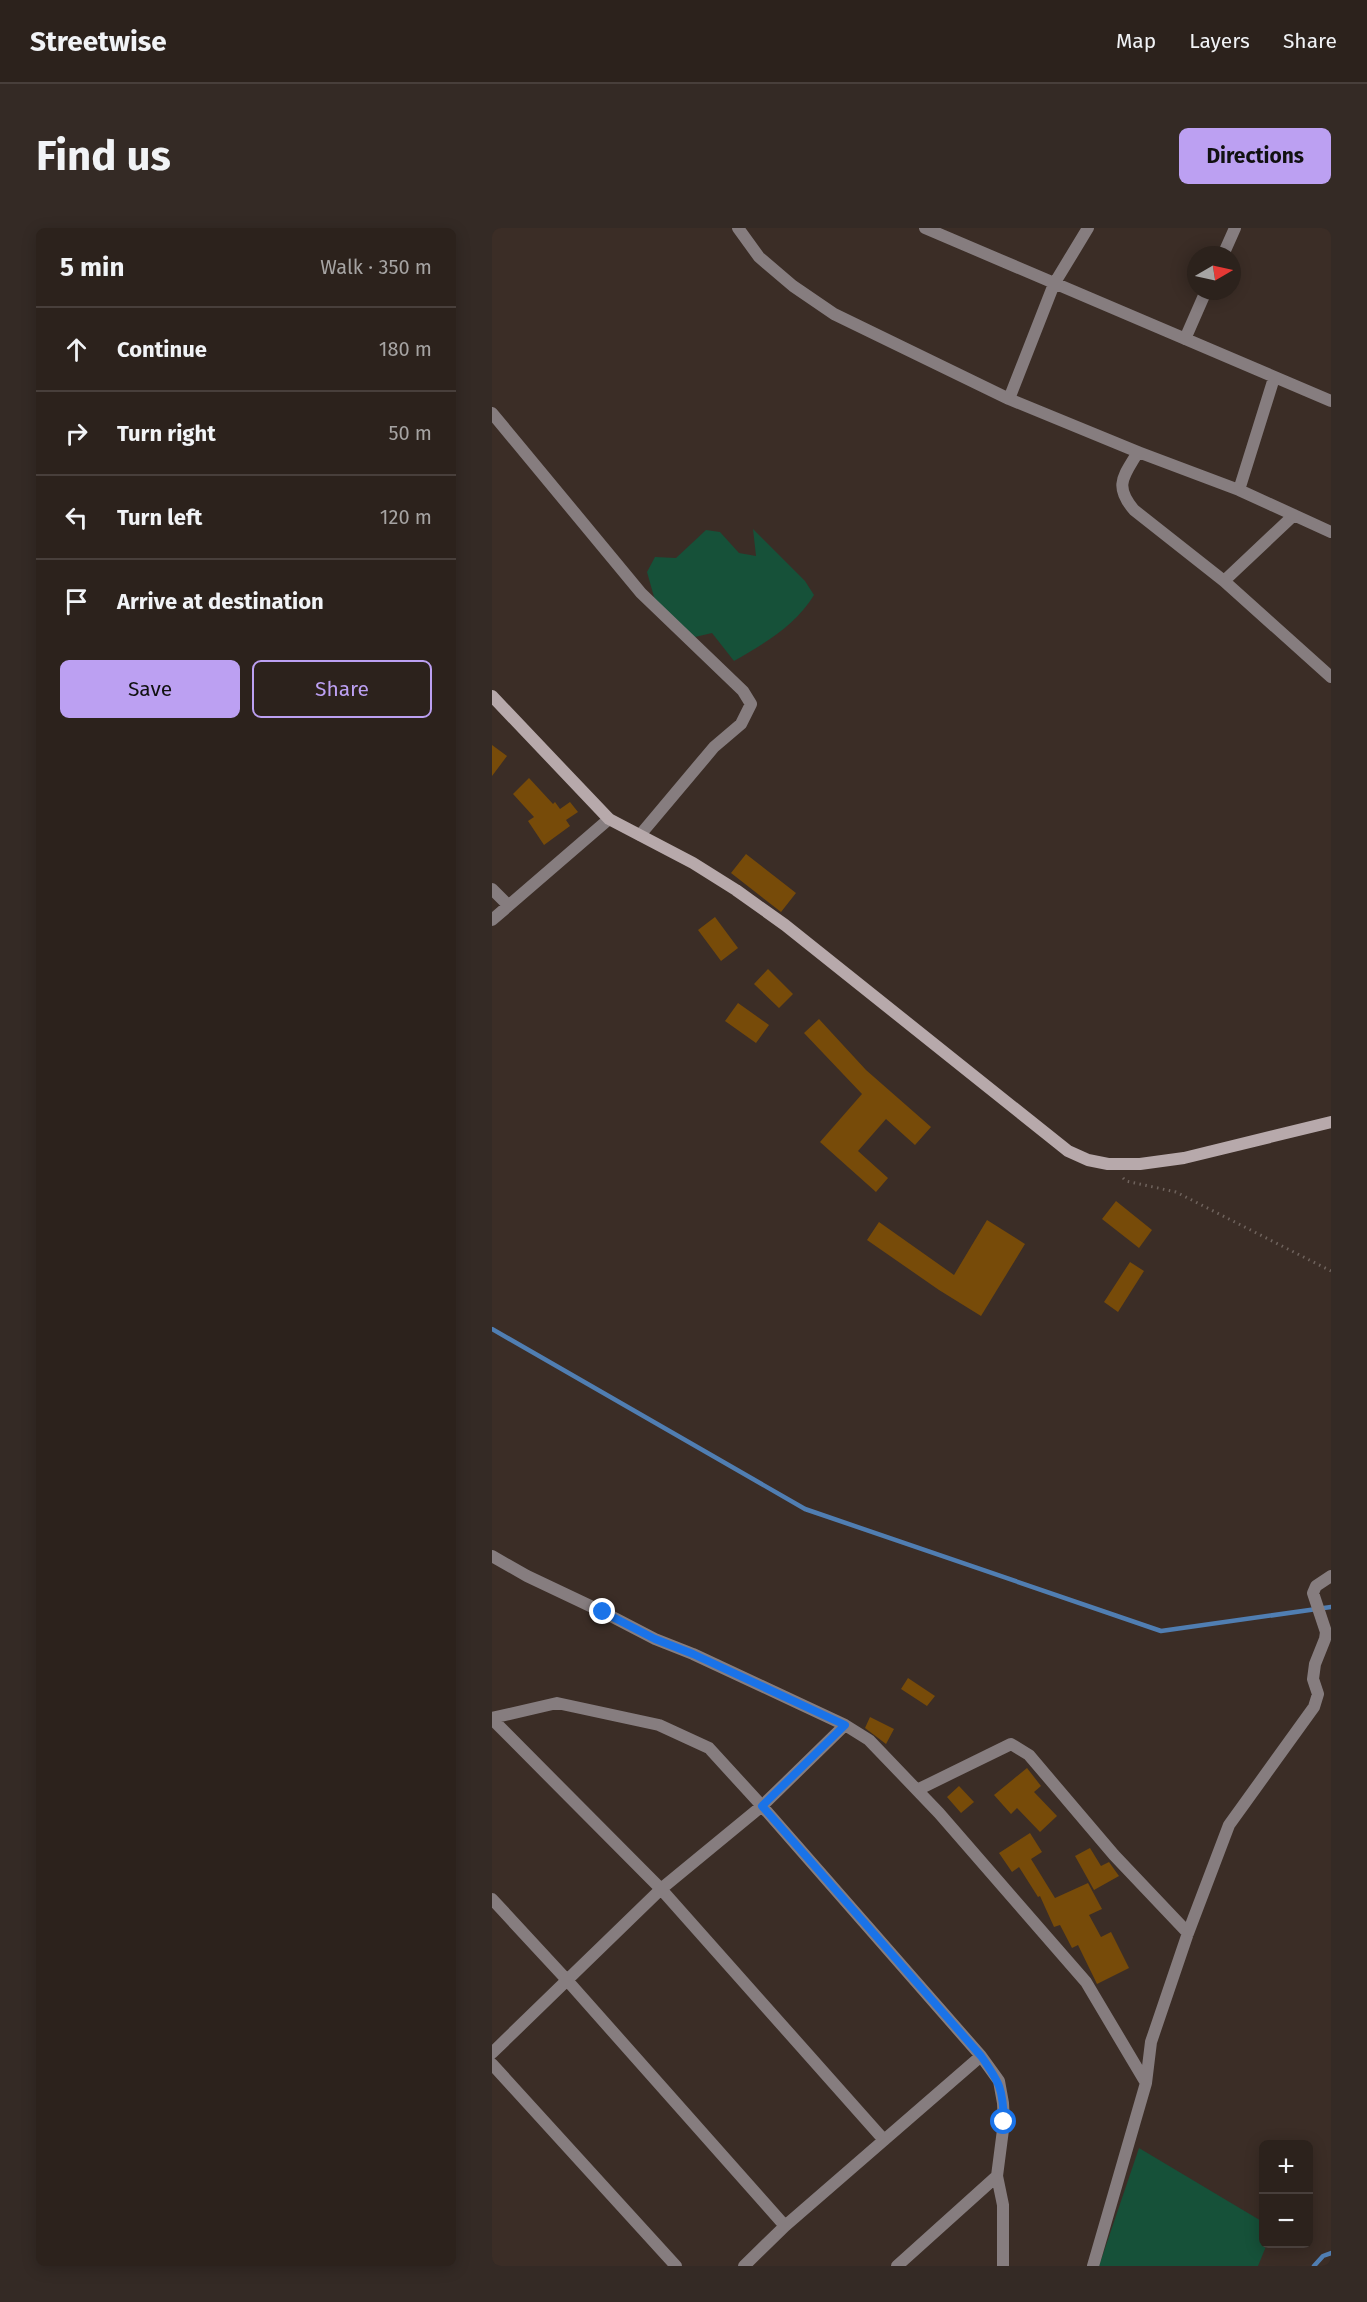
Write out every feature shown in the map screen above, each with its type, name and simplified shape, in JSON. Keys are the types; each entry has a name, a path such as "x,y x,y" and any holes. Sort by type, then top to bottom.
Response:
{"main road":[{"path":"492,696 609,819 693,863 736,890 784,925 1068,1151 1088,1160 1108,1164 1140,1164 1184,1158 1331,1122"}],"street":[{"path":"738,228 759,257 793,286 834,314 1009,399 1138,452 1239,490 1331,532"},
{"path":"926,228 1331,401"},
{"path":"1009,399 1054,284 1088,228"},
{"path":"1227,246 1235,228"},
{"path":"1185,339 1202,300"},
{"path":"1239,490 1274,378"},
{"path":"492,413 641,593 743,691 751,704 741,724 714,747 640,835"},
{"path":"1138,452 1122,481 1124,498 1134,510 1224,581 1330,673"},
{"path":"1224,581 1294,515"},
{"path":"492,920 609,819"},
{"path":"492,889 508,905"},
{"path":"492,1556 527,1576 655,1639 693,1654 845,1725 869,1740 918,1790 1086,1982 1146,2084"},
{"path":"1093,2266 1146,2084 1151,2042 1188,1933 1229,1825 1314,1707 1318,1694 1313,1679 1315,1664 1326,1632 1313,1593 1316,1586 1331,1576"},
{"path":"492,1718 557,1703 659,1725 709,1748 981,2056 999,2082 1004,2122 997,2176 1003,2205 1003,2266"},
{"path":"492,1718 661,1889 884,2140"},
{"path":"492,2053 661,1889 762,1806 845,1725"},
{"path":"918,1790 1011,1744 1029,1755 1114,1855 1188,1933"},
{"path":"492,1899 785,2226"},
{"path":"744,2266 785,2226 981,2056"},
{"path":"492,2064 676,2266"},
{"path":"897,2266 997,2176"}],"path":[{"path":"1108,1164 1126,1181 1176,1192 1331,1271"}],"green space":[{"path":"753,529 805,581 814,595 789,625 768,641 734,661 712,633 695,637 656,604 647,572 655,557 676,558 706,530 720,532 739,553 756,556"},
{"path":"1139,2148 1259,2220 1259,2248 1265,2248 1258,2266 1099,2266"}],"building":[{"path":"492,745 507,756 492,776"},
{"path":"529,778 560,809 570,802 578,812 566,820 570,826 544,845 528,821 534,817 513,794"},
{"path":"746,854 796,893 781,912 731,873"},
{"path":"715,917 738,948 721,961 698,930"},
{"path":"768,969 793,994 779,1008 754,984"},
{"path":"738,1003 769,1025 756,1043 725,1021"},
{"path":"819,1019 866,1070 931,1127 915,1145 886,1119 858,1151 888,1178 876,1192 820,1142 862,1094 804,1033"},
{"path":"1116,1201 1152,1230 1139,1248 1102,1219"},
{"path":"987,1220 1025,1244 981,1316 867,1240 879,1222 954,1275"},
{"path":"1130,1262 1144,1271 1118,1312 1104,1302"},
{"path":"908,1678 935,1696 927,1706 901,1689"},
{"path":"870,1717 894,1729 886,1744 865,1728"},
{"path":"1027,1768 1041,1786 1034,1792 1057,1816 1040,1832 1017,1808 1011,1814 994,1795"},
{"path":"959,1786 974,1802 961,1813 947,1797"},
{"path":"1030,1833 1042,1852 1031,1859 1055,1898 1088,1883 1102,1909 1089,1915 1101,1937 1111,1932 1129,1968 1097,1984 1078,1945 1072,1948 1060,1925 1054,1927 1040,1896 1038,1897 1019,1867 1012,1872 999,1853"},
{"path":"1090,1848 1101,1866 1109,1862 1119,1876 1094,1890 1075,1856"}],"waterway":[{"path":"492,1329 805,1509 1161,1631 1331,1607"},
{"path":"1314,2266 1323,2256 1331,2253"}],"route":[{"path":"603,1612 655,1639 693,1654 845,1725 762,1806 981,2056 999,2082 1004,2122"}]}
